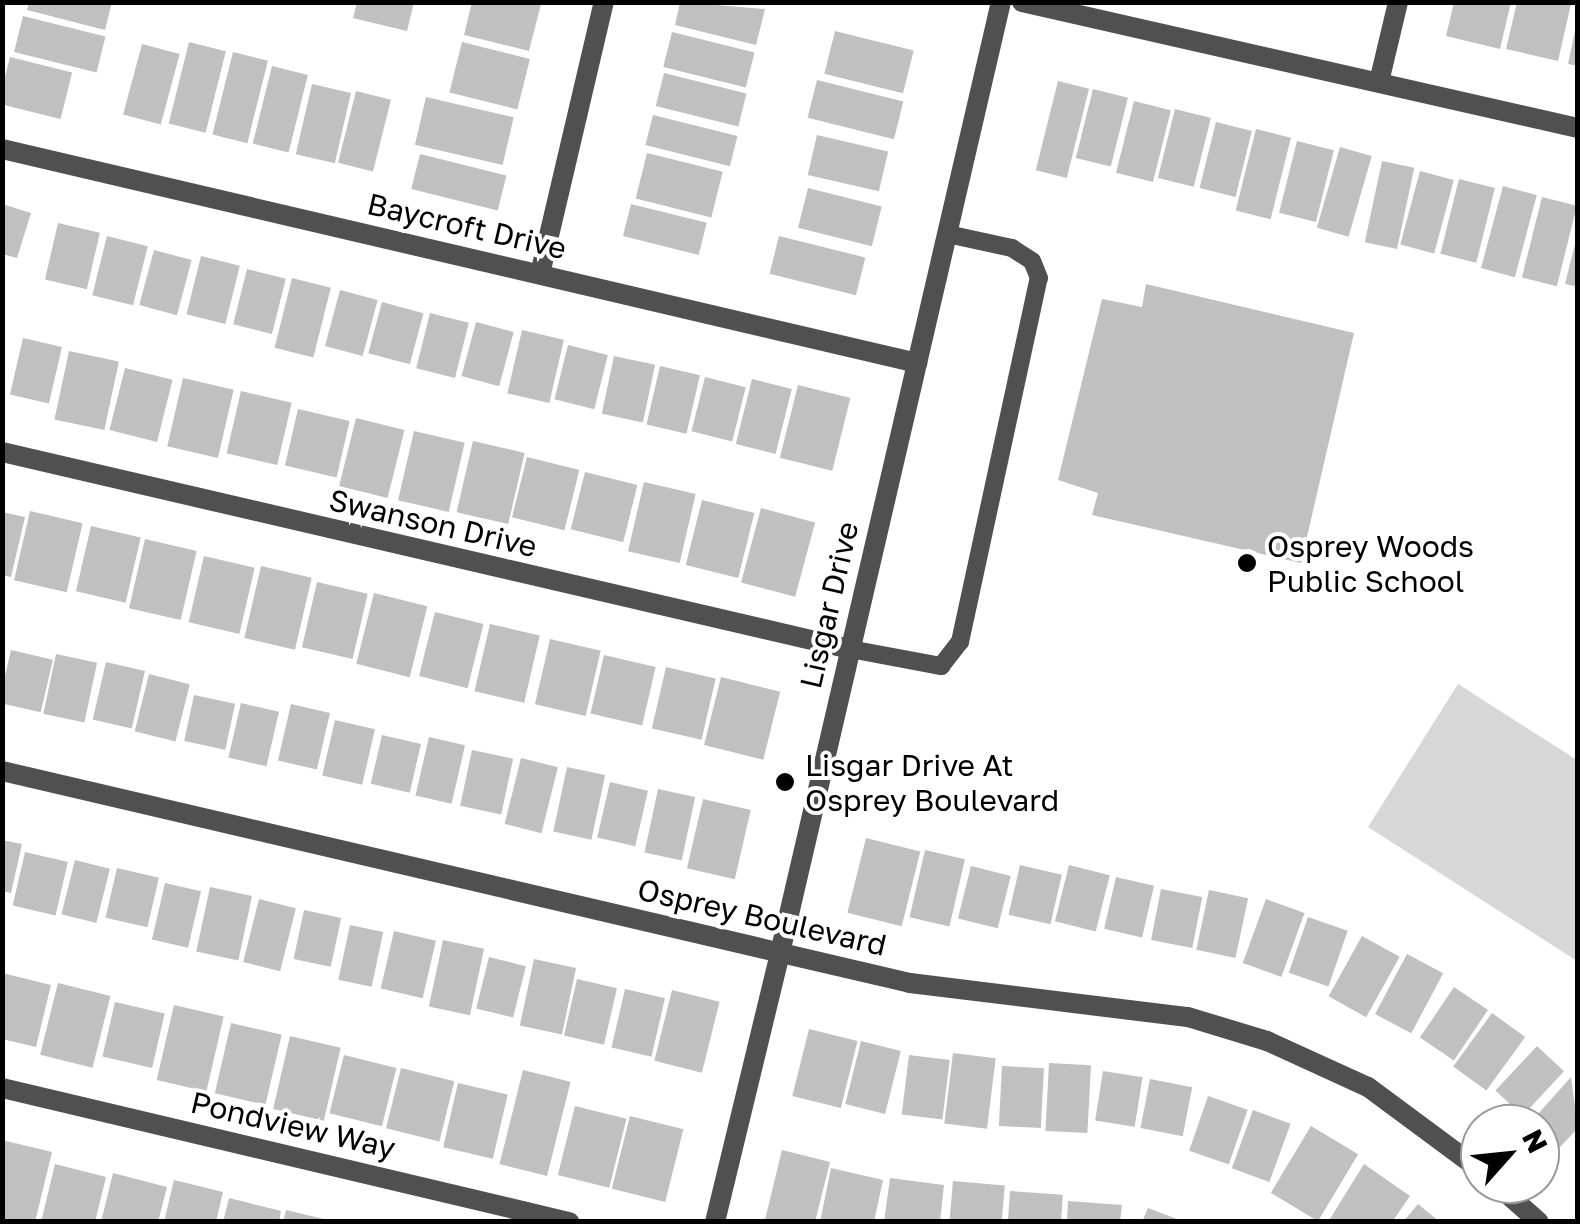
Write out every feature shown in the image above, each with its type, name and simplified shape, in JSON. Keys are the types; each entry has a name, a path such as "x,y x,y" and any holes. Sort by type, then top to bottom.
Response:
{"street":[{"path":"540,274 604,2"},
{"name":"Lisgar Drive","path":"715,1222 1001,2"},
{"path":"1022,2 1578,128"},
{"path":"1379,82 1398,2"},
{"name":"Baycroft Drive","path":"2,149 917,363"},
{"name":"Swanson Drive","path":"2,452 850,649"},
{"name":"Osprey Boulevard","path":"2,771 948,989 1113,1004 1226,1027 1368,1087 1460,1155"},
{"name":"Pondview Way","path":"2,1088 569,1222"},
{"path":"1519,1204 1539,1222"}],"lane":[{"path":"850,649 941,666 960,642 1040,292 1022,253 948,234"}],"shaded area":[{"path":"1458,684 1577,760 1577,961 1368,827"}],"building":[{"path":"29,2 112,2 105,30 27,10"},
{"path":"357,2 414,2 407,31 353,18"},
{"path":"472,2 541,4 529,51 464,35"},
{"path":"680,2 765,9 756,45 675,25"},
{"path":"1454,2 1511,2 1500,49 1446,36"},
{"path":"1517,2 1571,4 1558,61 1506,49"},
{"path":"23,16 105,37 97,72 14,52"},
{"path":"1578,27 1578,66 1568,64"},
{"path":"835,31 914,51 903,93 824,74"},
{"path":"672,32 754,53 746,87 663,67"},
{"path":"189,42 226,51 206,133 169,124"},
{"path":"462,42 530,59 517,109 449,92"},
{"path":"142,44 180,54 161,125 123,115"},
{"path":"233,52 268,61 247,143 212,134"},
{"path":"10,57 72,72 60,119 2,104"},
{"path":"272,66 308,75 289,153 253,144"},
{"path":"664,73 746,94 738,127 656,106"},
{"path":"817,80 903,102 894,139 808,118"},
{"path":"1058,81 1089,89 1067,178 1036,170"},
{"path":"312,84 351,93 335,163 296,154"},
{"path":"1093,89 1128,98 1111,167 1076,158"},
{"path":"356,91 391,100 373,172 338,163"},
{"path":"426,97 514,117 503,165 415,145"},
{"path":"1134,101 1171,110 1153,182 1116,173"},
{"path":"1175,109 1211,118 1194,187 1158,178"},
{"path":"653,115 737,136 730,166 646,145"},
{"path":"1216,122 1252,131 1235,197 1200,188"},
{"path":"1256,129 1291,138 1271,219 1236,211"},
{"path":"817,135 888,151 879,191 808,175"},
{"path":"1297,141 1334,150 1316,222 1279,213"},
{"path":"1340,147 1372,156 1349,237 1317,228"},
{"path":"647,153 723,172 711,217 636,199"},
{"path":"420,154 506,176 498,210 411,189"},
{"path":"1382,161 1414,168 1397,249 1365,242"},
{"path":"1420,171 1454,180 1434,253 1400,244"},
{"path":"1459,179 1495,188 1476,263 1440,254"},
{"path":"1503,186 1537,195 1515,277 1481,268"},
{"path":"808,188 882,206 872,246 798,228"},
{"path":"1542,197 1577,206 1557,286 1522,278"},
{"path":"2,204 31,213 17,258 2,254"},
{"path":"631,204 707,223 699,255 623,236"},
{"path":"58,223 100,233 87,289 45,280"},
{"path":"107,236 148,246 133,305 92,295"},
{"path":"779,236 865,258 856,295 770,274"},
{"path":"1578,240 1578,287 1565,284"},
{"path":"154,250 192,260 177,315 139,305"},
{"path":"201,256 240,266 225,324 186,314"},
{"path":"247,269 286,279 272,334 233,324"},
{"path":"292,278 331,288 313,358 275,348"},
{"path":"1146,284 1354,333 1301,563 1092,515 1098,493 1058,480 1102,299 1142,307"},
{"path":"340,290 378,300 363,356 325,346"},
{"path":"382,302 424,313 410,364 368,353"},
{"path":"430,313 469,323 455,378 416,368"},
{"path":"476,322 514,332 499,386 462,376"},
{"path":"522,330 564,340 549,403 507,393"},
{"path":"23,338 62,347 49,404 10,395"},
{"path":"568,345 608,355 594,409 554,399"},
{"path":"69,351 119,362 104,430 54,419"},
{"path":"614,356 655,365 643,422 602,414"},
{"path":"660,366 700,375 686,434 647,424"},
{"path":"125,368 173,380 157,442 110,430"},
{"path":"705,377 746,387 732,441 691,431"},
{"path":"183,378 234,390 218,458 167,446"},
{"path":"752,379 792,389 776,454 736,444"},
{"path":"798,385 850,398 832,471 780,458"},
{"path":"241,391 292,403 277,465 227,453"},
{"path":"298,409 350,421 337,477 285,466"},
{"path":"356,418 405,430 388,498 339,486"},
{"path":"414,431 465,443 449,512 398,500"},
{"path":"473,441 525,453 508,524 457,512"},
{"path":"527,457 579,470 564,530 512,517"},
{"path":"585,472 637,485 623,542 571,529"},
{"path":"644,482 696,494 680,563 628,551"},
{"path":"702,500 754,513 738,578 686,565"},
{"path":"761,508 815,522 795,597 741,582"},
{"path":"30,511 83,523 67,592 14,580"},
{"path":"2,512 25,517 11,577 2,575"},
{"path":"91,526 141,537 126,603 76,591"},
{"path":"145,539 197,551 181,620 129,608"},
{"path":"204,556 255,568 239,634 189,622"},
{"path":"261,566 312,578 295,650 244,638"},
{"path":"317,582 368,594 353,659 302,647"},
{"path":"374,593 427,606 410,677 356,664"},
{"path":"435,612 484,624 468,688 419,676"},
{"path":"490,624 540,635 524,703 474,691"},
{"path":"550,639 601,651 586,716 535,704"},
{"path":"11,650 53,660 41,712 2,703"},
{"path":"56,654 97,663 84,722 43,714"},
{"path":"604,655 656,667 642,725 591,713"},
{"path":"106,662 145,671 132,728 93,719"},
{"path":"666,667 716,678 702,740 652,728"},
{"path":"149,674 190,684 175,741 135,731"},
{"path":"721,677 780,692 763,760 704,745"},
{"path":"194,695 235,704 225,750 184,741"},
{"path":"241,703 279,712 266,766 228,758"},
{"path":"291,704 330,713 317,770 278,761"},
{"path":"335,720 375,729 362,785 322,776"},
{"path":"382,735 421,744 410,793 371,784"},
{"path":"429,737 465,745 452,804 416,795"},
{"path":"472,750 513,759 501,814 460,806"},
{"path":"521,758 558,767 541,833 505,824"},
{"path":"567,767 605,775 591,840 553,832"},
{"path":"610,782 648,791 635,846 597,838"},
{"path":"658,789 695,797 682,860 644,853"},
{"path":"703,799 751,810 735,879 687,868"},
{"path":"866,838 920,852 902,926 847,913"},
{"path":"2,840 22,844 11,893 2,891"},
{"path":"925,850 965,859 949,926 909,917"},
{"path":"25,852 68,862 55,915 13,906"},
{"path":"75,860 110,869 96,923 61,914"},
{"path":"1020,865 1062,875 1050,924 1009,915"},
{"path":"1069,865 1110,875 1096,931 1055,921"},
{"path":"971,866 1011,876 998,928 958,918"},
{"path":"117,868 159,878 147,927 106,918"},
{"path":"1116,877 1154,886 1142,937 1104,929"},
{"path":"165,883 201,891 188,948 152,940"},
{"path":"210,887 252,896 238,960 196,952"},
{"path":"1161,889 1202,897 1192,948 1151,940"},
{"path":"1209,890 1248,898 1235,958 1196,950"},
{"path":"259,899 296,908 280,971 243,962"},
{"path":"1266,899 1305,913 1281,977 1243,963"},
{"path":"304,910 341,918 331,967 294,959"},
{"path":"1308,917 1348,931 1329,986 1289,973"},
{"path":"350,925 383,932 372,987 338,980"},
{"path":"394,931 436,941 423,998 381,988"},
{"path":"1362,936 1400,957 1366,1017 1329,996"},
{"path":"443,940 484,949 470,1015 429,1007"},
{"path":"1407,954 1443,973 1411,1033 1375,1014"},
{"path":"489,957 526,966 513,1018 476,1008"},
{"path":"534,959 576,968 562,1034 520,1026"},
{"path":"2,973 51,985 36,1047 2,1039"},
{"path":"577,979 617,988 604,1045 564,1036"},
{"path":"58,983 110,996 92,1068 40,1055"},
{"path":"1454,987 1488,1010 1454,1060 1420,1038"},
{"path":"625,989 665,998 651,1057 612,1047"},
{"path":"672,990 720,1002 702,1073 654,1061"},
{"path":"115,1002 165,1013 152,1068 102,1057"},
{"path":"174,1005 224,1016 206,1091 157,1080"},
{"path":"1492,1013 1525,1037 1486,1090 1453,1066"},
{"path":"231,1023 282,1035 265,1105 215,1093"},
{"path":"809,1029 858,1041 841,1108 792,1096"},
{"path":"290,1036 341,1048 324,1121 273,1109"},
{"path":"861,1041 901,1051 885,1114 845,1104"},
{"path":"1537,1046 1564,1071 1534,1104 1510,1104 1495,1091"},
{"path":"953,1053 996,1058 987,1129 944,1123"},
{"path":"344,1055 396,1068 382,1126 329,1113"},
{"path":"909,1055 950,1060 942,1120 902,1115"},
{"path":"1049,1063 1091,1065 1087,1133 1045,1131"},
{"path":"1002,1066 1044,1068 1041,1128 999,1126"},
{"path":"401,1068 454,1081 439,1141 386,1128"},
{"path":"523,1070 571,1082 547,1176 500,1164"},
{"path":"1103,1071 1143,1077 1135,1127 1095,1120"},
{"path":"1571,1077 1578,1128 1560,1147 1560,1104 1547,1104"},
{"path":"1150,1079 1192,1087 1183,1136 1140,1128"},
{"path":"458,1083 508,1094 493,1159 443,1147"},
{"path":"1208,1096 1248,1110 1229,1165 1189,1151"},
{"path":"575,1106 626,1119 609,1188 558,1175"},
{"path":"1253,1110 1291,1124 1269,1182 1232,1168"},
{"path":"630,1116 683,1129 665,1202 612,1189"},
{"path":"1311,1126 1358,1154 1318,1221 1271,1193"},
{"path":"2,1140 52,1152 35,1222 2,1222"},
{"path":"782,1150 830,1162 815,1222 765,1220"},
{"path":"55,1164 106,1177 95,1222 41,1222"},
{"path":"1364,1164 1410,1196 1392,1222 1328,1222"},
{"path":"831,1168 883,1180 874,1222 820,1222"},
{"path":"113,1173 167,1187 158,1222 101,1222"},
{"path":"890,1178 944,1185 940,1222 884,1222"},
{"path":"174,1180 223,1192 216,1222 164,1222"},
{"path":"953,1181 1005,1186 1002,1222 949,1222"},
{"path":"1010,1191 1063,1195 1061,1222 1008,1222"},
{"path":"229,1198 281,1211 279,1222 223,1222"},
{"path":"1068,1201 1122,1205 1120,1222 1067,1222"},
{"path":"1418,1204 1440,1222 1403,1222"},
{"path":"1148,1208 1182,1221 1182,1222 1142,1222"},
{"path":"286,1210 328,1220 328,1222 283,1222"}],"place":[{"name":"Osprey Woods Public School","path":"1247,563"},
{"name":"Lisgar Drive At Osprey Boulevard","path":"785,782"}]}
